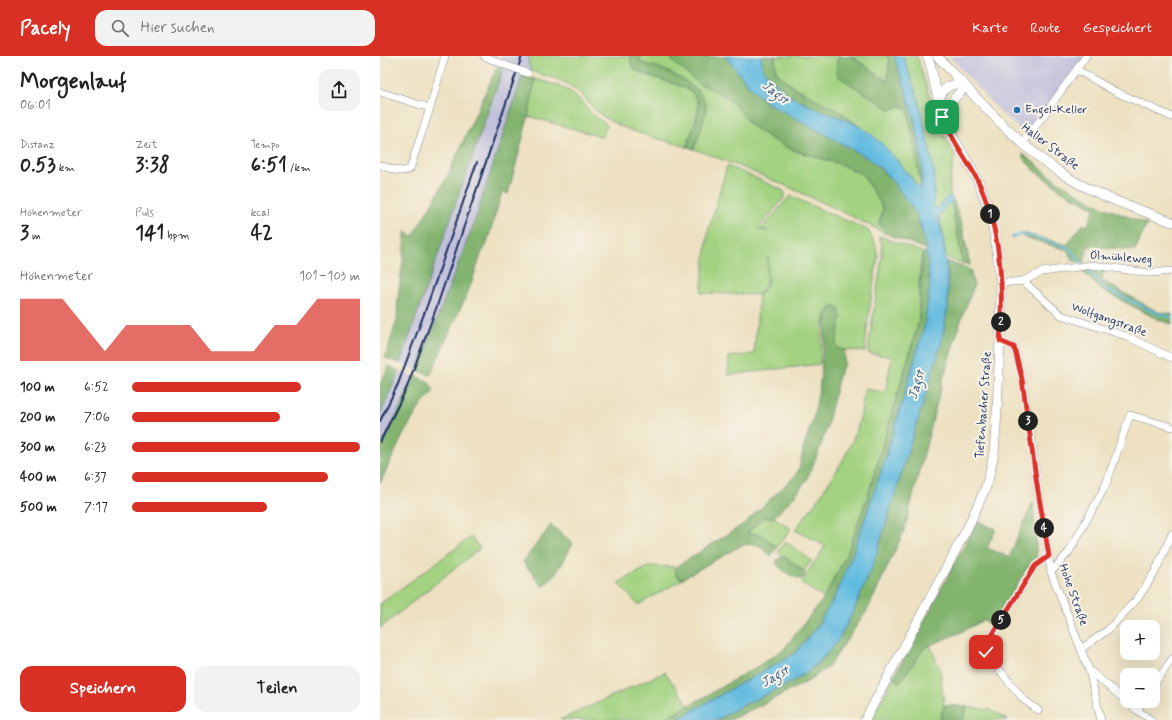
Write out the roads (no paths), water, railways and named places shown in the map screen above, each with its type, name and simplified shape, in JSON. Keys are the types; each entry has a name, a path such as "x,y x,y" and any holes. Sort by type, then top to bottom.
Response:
{"main road":[{"name":"Tiefenbacher Straße","path":"864,720 967,529 986,486 994,453 998,412 1001,282 995,238 988,206 977,179 947,128 939,106 930,62 927,56"},
{"name":"Haller Straße","path":"937,56 1006,129 1053,166 1075,181 1117,201 1172,222"},
{"path":"939,106 944,90 950,85 964,85"},
{"name":"Tiefenbacher Straße","path":"956,142 948,111 953,100 964,85"}],"street":[{"path":"380,165 402,171 410,169 445,56"},
{"path":"484,56 527,73"},
{"path":"1022,143 1086,56"},
{"path":"1077,70 1114,92 1172,117"},
{"path":"380,92 430,108"},
{"name":"Ölmühleweg","path":"1022,281 1042,272 1092,265 1149,273 1172,271"},
{"path":"1001,282 1022,281"},
{"name":"Wolfgangstraße","path":"1022,281 1061,315 1126,336 1172,358"},
{"name":"Hohe Straße","path":"1000,341 1014,347 1022,379 1037,485 1052,572 1089,670 1101,720"},
{"path":"1052,572 1069,552 1107,482 1130,415 1172,426"},
{"path":"1081,649 1108,630 1138,598 1155,572 1172,534"},
{"path":"1038,710 1024,700 986,652 986,645 1035,566 1049,556"},
{"path":"1160,676 1172,659"},
{"path":"1089,670 1151,720"}],"water":[{"name":"Jagst","path":"725,56 761,56 763,70 785,92 800,102 854,123 871,134 894,157 921,190 922,174 919,140 905,88 894,56 903,56 918,98 934,171 933,204 936,210 950,195 953,200 942,210 938,217 942,233 947,274 948,306 941,344 873,565 852,614 837,642 821,660 806,673 784,686 741,706 716,720 676,720 794,654 817,627 836,595 853,553 885,460 924,328 930,285 926,249 921,226 915,212 890,178 868,158 766,102 750,87"}],"waterway":[{"path":"1012,237 1021,235 1032,236 1069,248 1083,265"},
{"path":"1086,268 1104,288 1159,314 1172,317"}],"railway":[{"path":"380,442 407,387 437,306 522,56"},
{"path":"380,421 398,384 477,162"}],"place":[{"name":"Engel-Keller","path":"1017,110"}]}
